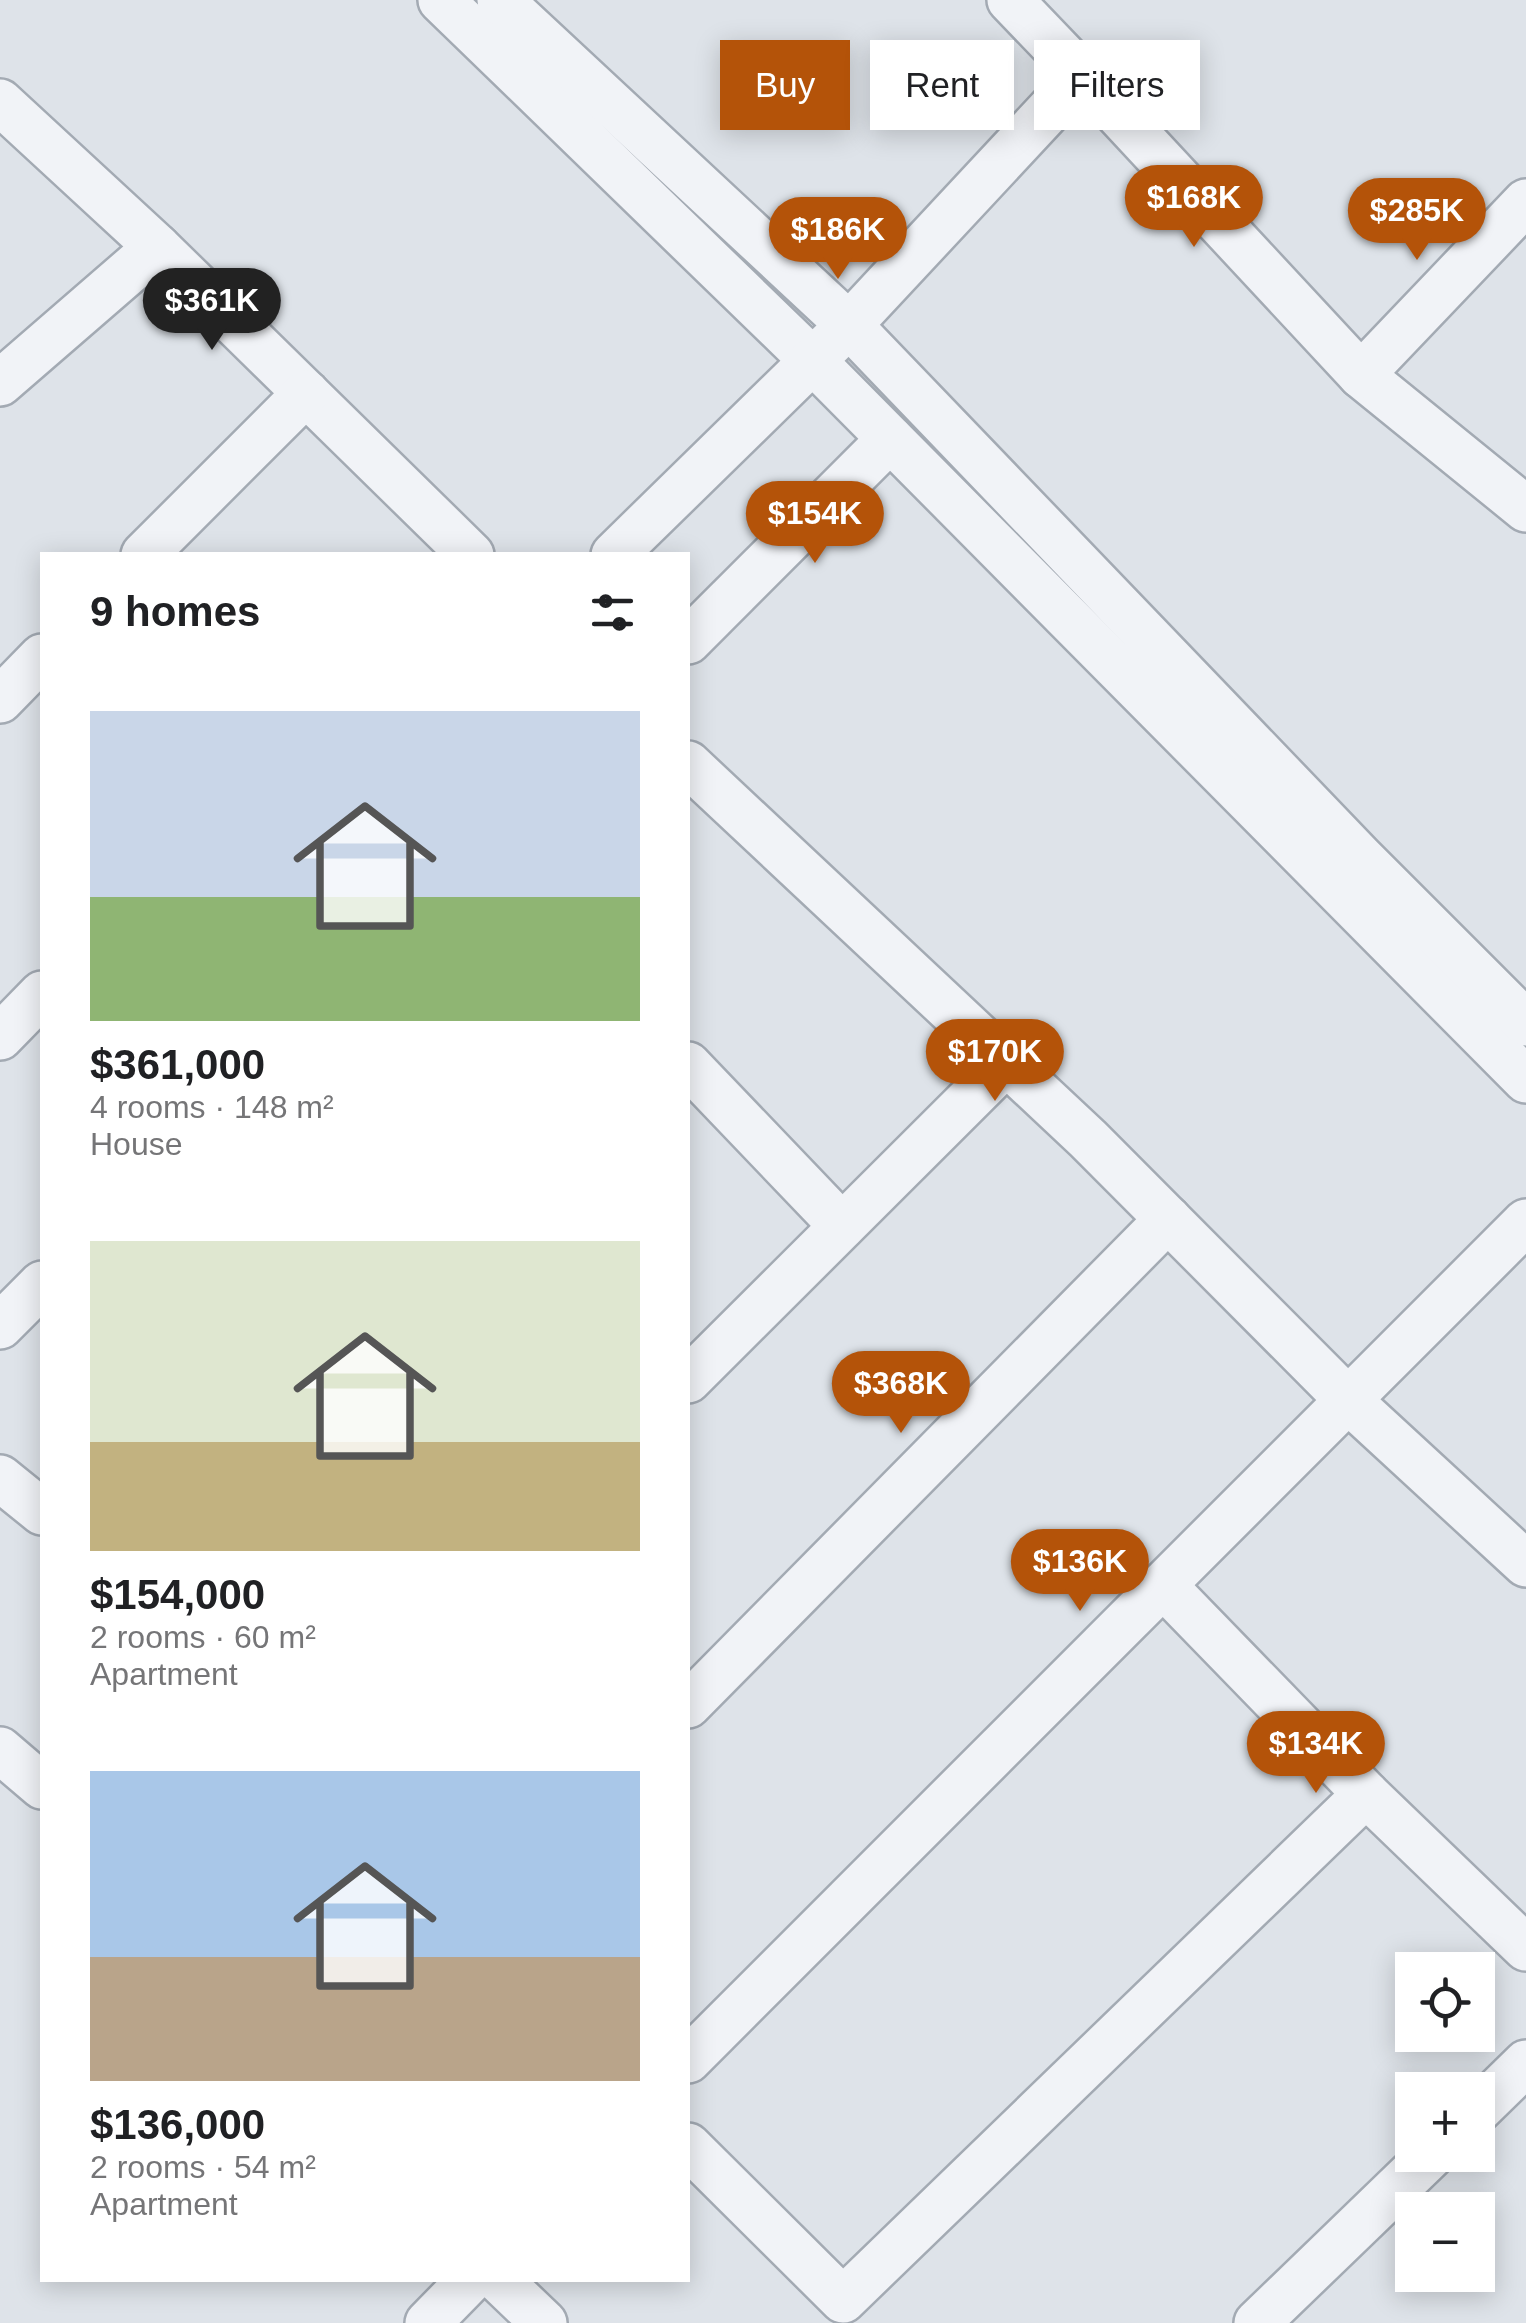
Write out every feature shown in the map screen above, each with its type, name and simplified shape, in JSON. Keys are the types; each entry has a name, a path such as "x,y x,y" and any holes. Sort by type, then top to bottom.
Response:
{"street":[{"path":"441,0 813,361 1526,1080"},
{"path":"500,0 849,326 1360,857 1526,1023"},
{"path":"1036,10 1058,40"},
{"path":"0,102 157,247 469,552"},
{"path":"617,552 849,326 1034,126"},
{"path":"1134,130 1361,374 1526,510"},
{"path":"1361,374 1526,202"},
{"path":"0,383 157,247"},
{"path":"147,552 306,393"},
{"path":"690,639 890,439"},
{"path":"0,700 40,659"},
{"path":"690,766 1006,1063 1348,1400 1526,1564"},
{"path":"0,1037 40,996"},
{"path":"690,1378 1006,1063"},
{"path":"693,1083 842,1226"},
{"path":"690,1704 1168,1220"},
{"path":"692,2046 1163,1585 1526,1222"},
{"path":"0,1326 40,1286"},
{"path":"0,1478 40,1510"},
{"path":"1163,1585 1366,1794 1526,1948"},
{"path":"0,1750 40,1784"},
{"path":"690,2148 854,2311 1366,1794"},
{"path":"1495,2093 1526,2062"},
{"path":"1257,2323 1412,2172"},
{"path":"428,2323 468,2282"},
{"path":"501,2282 544,2323"}]}
